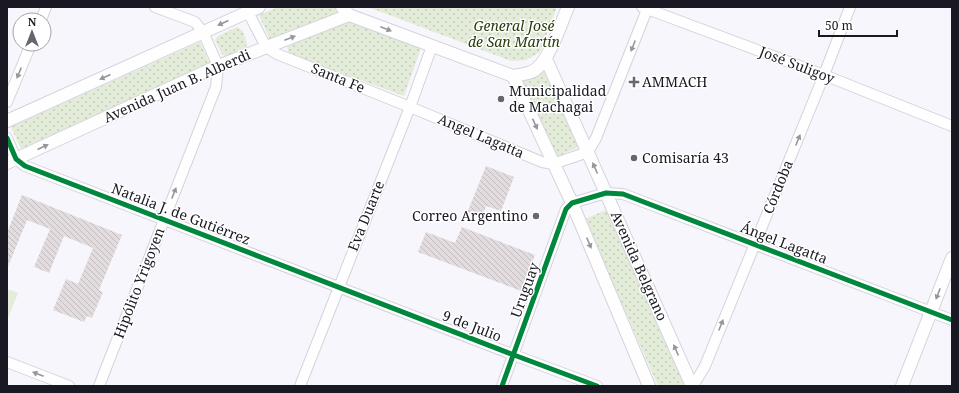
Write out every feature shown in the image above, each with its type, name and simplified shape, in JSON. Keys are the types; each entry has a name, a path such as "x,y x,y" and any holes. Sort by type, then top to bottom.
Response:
{"street":[{"path":"155,7 195,22 203,32 218,66"},
{"path":"346,11 432,46 513,76 532,72 540,67 546,59 568,7"},
{"name":"Córdoba","path":"692,386 705,366 824,75 850,7"},
{"path":"7,121 203,32 252,8 266,47"},
{"path":"553,164 588,152 596,138 646,8"},
{"name":"José Suligoy","path":"646,8 824,75 952,126"},
{"name":"Avenida Juan B. Alberdi","path":"11,161 218,66 266,47 346,11"},
{"name":"Eva Duarte","path":"300,386 410,107 432,46"},
{"name":"Santa Fe","path":"266,47 277,54 410,107"},
{"path":"7,102 28,52"},
{"name":"Avenida Belgrano","path":"546,59 692,386"},
{"name":"Hipólito Yrigoyen","path":"99,386 216,87 218,66"},
{"path":"513,76 572,202 649,386"},
{"name":"Angel Lagatta","path":"410,107 542,162 553,164"},
{"path":"7,138 11,161"},
{"name":"Natalia J. de Gutiérrez","path":"11,161 338,287"},
{"path":"572,202 606,193"},
{"name":"Ángel Lagatta","path":"606,193 623,194 952,320"},
{"name":"Uruguay","path":"502,386 566,209 572,202"},
{"path":"902,386 952,258"},
{"name":"9 de Julio","path":"338,287 597,386"},
{"path":"7,362 69,386"}],"green space":[{"path":"278,7 335,7 337,12 270,40 259,15"},
{"name":"General José de San Martín","path":"368,7 557,7 540,52 526,60 511,61"},
{"path":"348,21 421,48 404,96 289,54 287,46"},
{"path":"237,27 243,31 247,44 245,49 226,57 221,53 215,40 218,36"},
{"path":"200,42 210,64 21,149 11,127"},
{"path":"545,71 579,147 556,157 522,81"},
{"path":"608,209 685,384 681,386 658,386 585,219"},
{"path":"7,289 18,293 8,318 7,317"}],"building":[{"path":"486,166 514,177 501,211 486,206 482,218 467,213"},
{"path":"22,195 122,235 99,290 103,292 92,318 87,316 84,322 53,310 66,279 78,284 93,248 64,236 49,273 34,267 50,229 27,220 7,269 7,233"},
{"path":"462,227 535,255 521,291 418,252 426,232 455,243"}],"cycle path":[{"path":"7,138 16,159 25,166 597,386"},
{"path":"502,386 566,209 572,203 606,193 623,194 952,320"}],"place":[{"name":"AMMACH","path":"634,82"},
{"name":"Municipalidad de Machagai","path":"501,99"},
{"name":"Comisaría 43","path":"634,158"},
{"name":"Correo Argentino","path":"536,216"}]}
